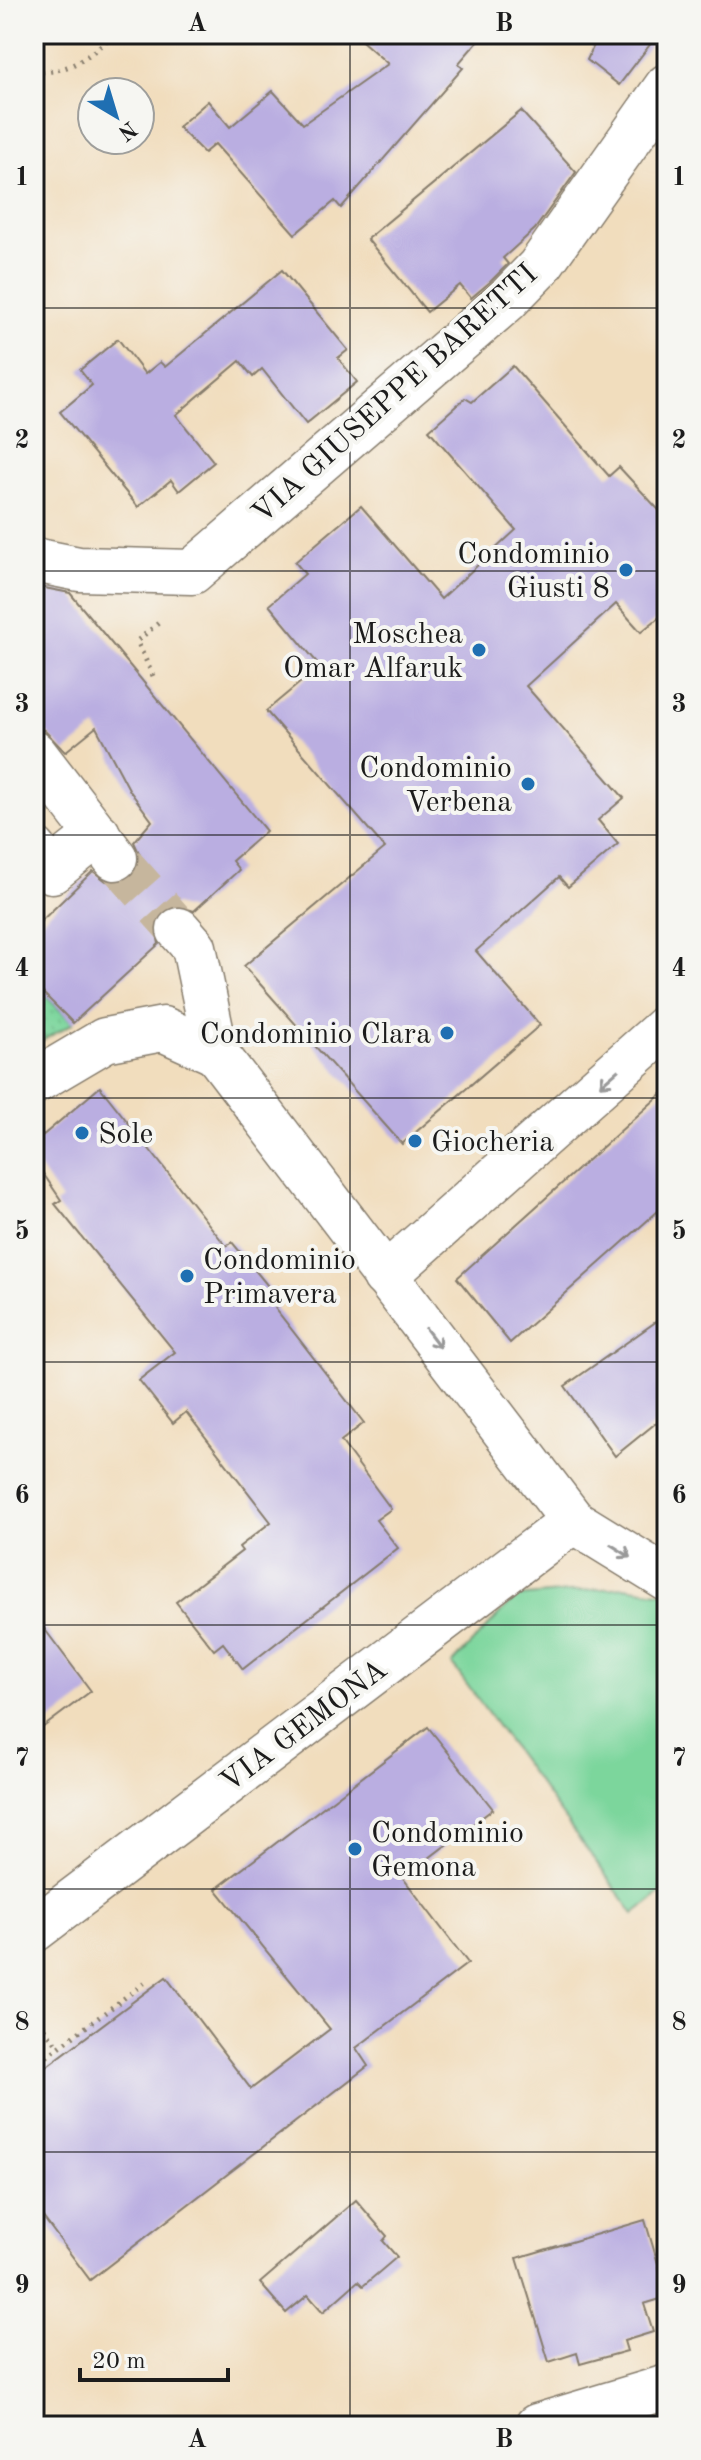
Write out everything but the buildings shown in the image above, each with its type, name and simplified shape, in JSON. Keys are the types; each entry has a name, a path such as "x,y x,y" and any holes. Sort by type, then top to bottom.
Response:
{"street":[{"name":"VIA GIUSEPPE BARETTI","path":"192,572 507,300 539,267 667,86"},
{"path":"34,560 79,569 192,572"},
{"path":"34,753 106,846 52,871 34,849"},
{"path":"179,930 194,947 216,1053 573,1521 667,1579"},
{"path":"385,1276 667,1026"},
{"path":"34,1082 105,1040 163,1029 216,1053"},
{"name":"VIA GEMONA","path":"34,1930 573,1521"},
{"path":"537,2426 667,2387"}],"path":[{"path":"34,72 56,72 87,60 113,34"},
{"path":"153,676 137,641 167,616 192,572"},
{"path":"34,2066 147,1981"},
{"path":"34,2016 59,2047"}],"green space":[{"path":"44,994 73,1023 34,1045 34,1001"},
{"path":"624,1587 667,1593 667,1888 634,1914 452,1664 516,1597"}],"tunnel":[{"path":"115,858 179,930"}],"place":[{"name":"Condominio Giusti 8","path":"626,570"},
{"name":"Moschea Omar Alfaruk","path":"479,650"},
{"name":"Condominio Verbena","path":"528,784"},
{"name":"Condominio Clara","path":"447,1033"},
{"name":"Sole","path":"82,1133"},
{"name":"Giocheria","path":"415,1141"},
{"name":"Condominio Primavera","path":"187,1276"},
{"name":"Condominio Gemona","path":"355,1849"}]}
